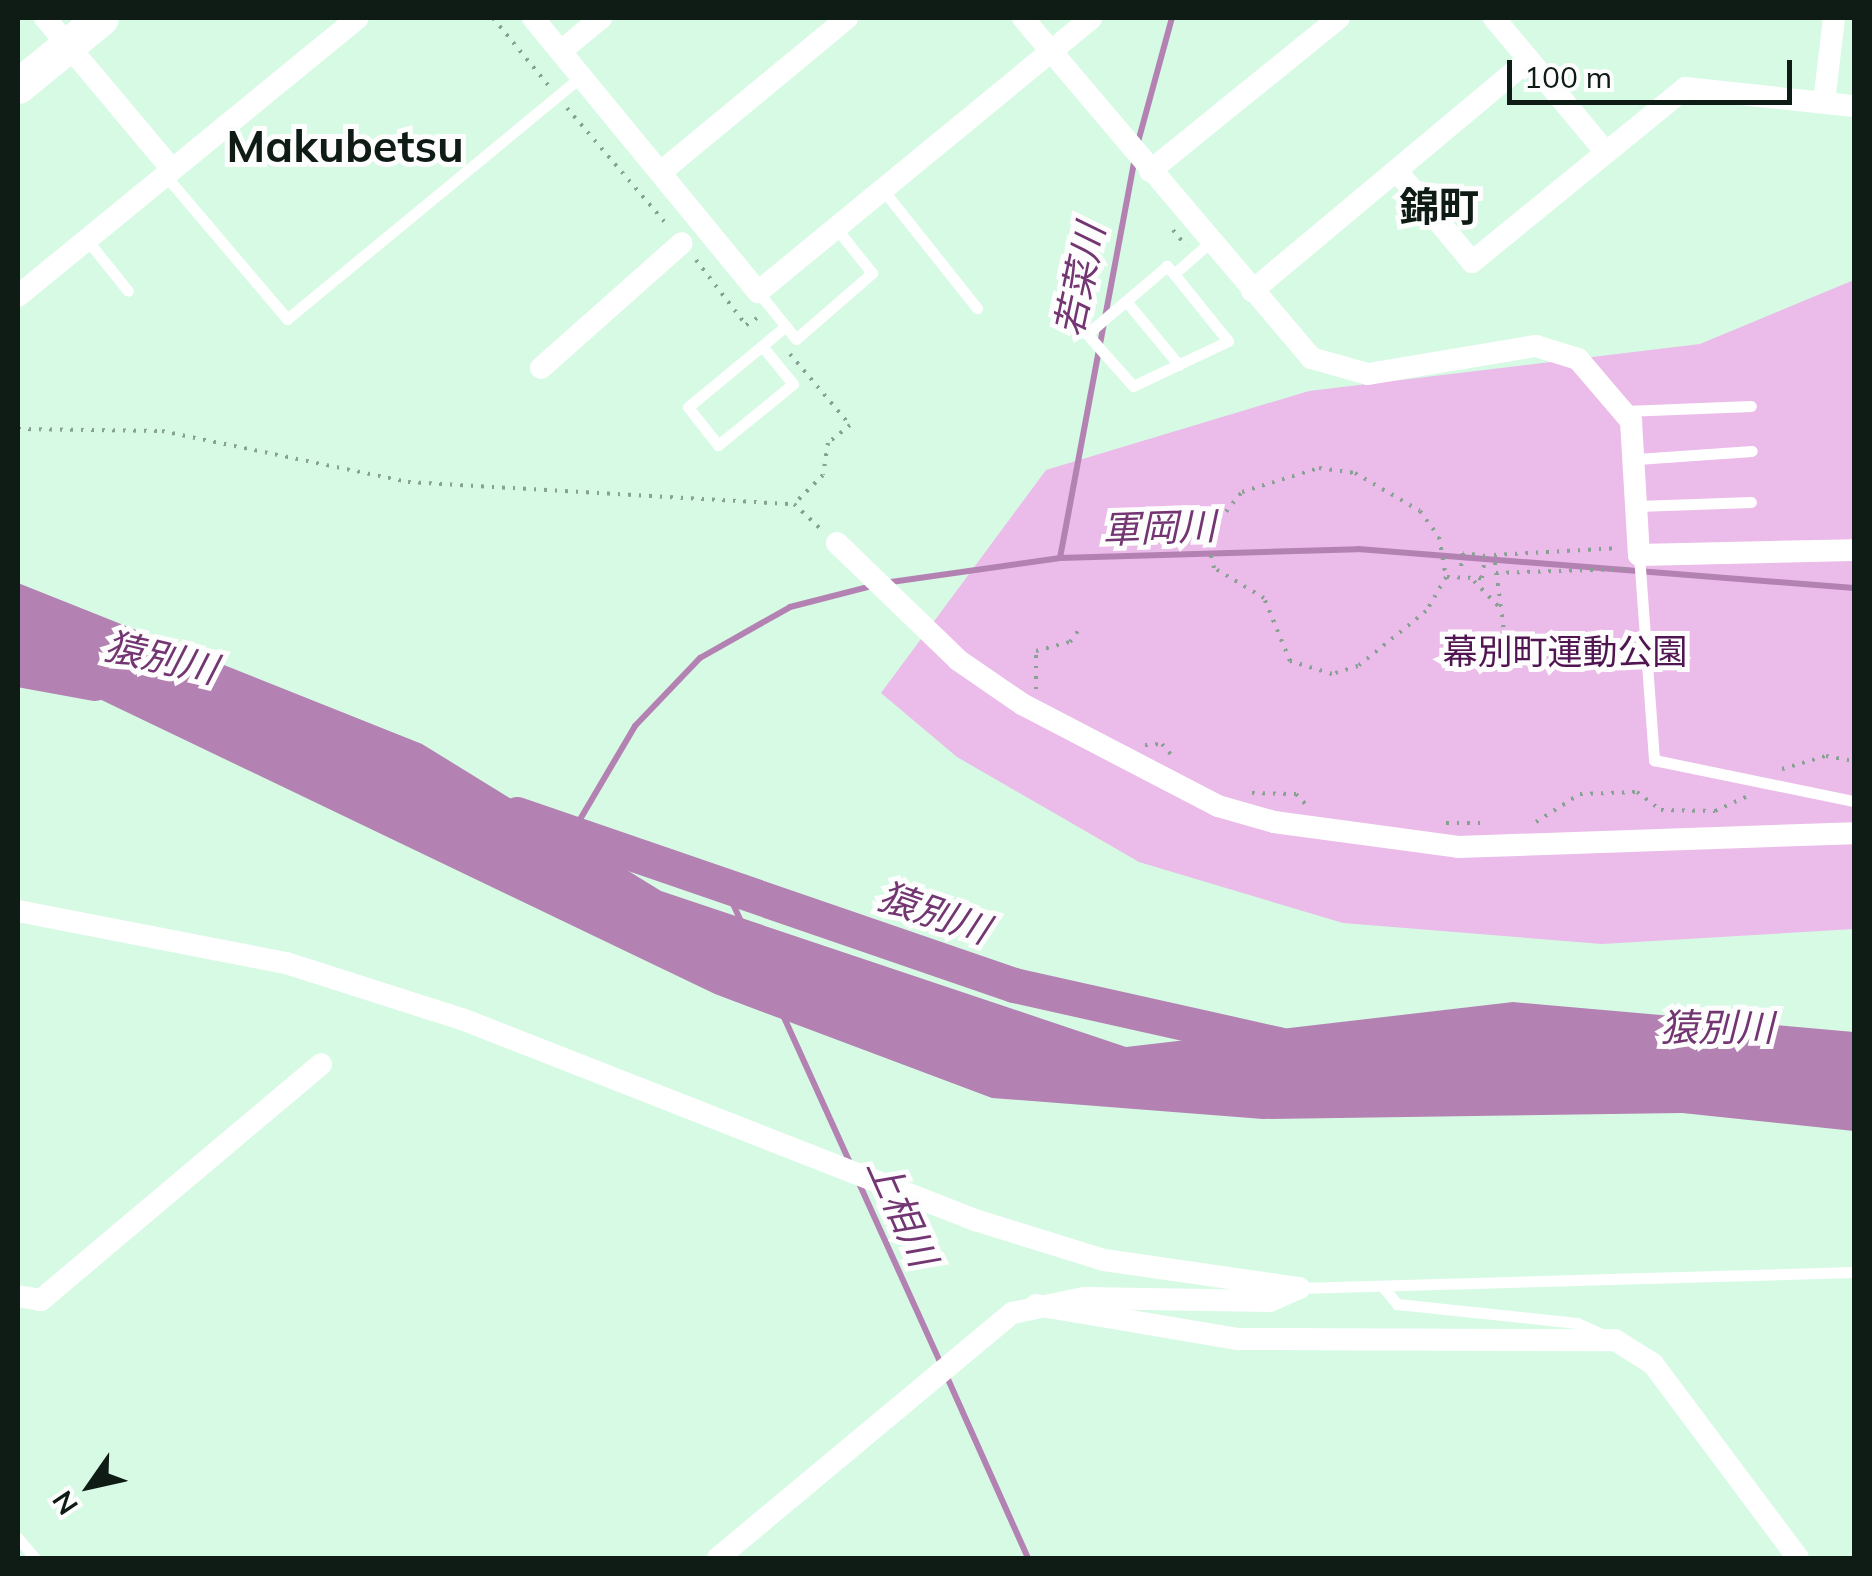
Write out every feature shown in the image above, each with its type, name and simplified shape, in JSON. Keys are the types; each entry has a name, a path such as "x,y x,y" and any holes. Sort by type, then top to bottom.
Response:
{"main road":[{"path":"18,86 101,18"}],"street":[{"path":"45,18 166,170"},
{"path":"18,296 166,170 358,18"},
{"path":"533,18 765,300 836,228 1091,18"},
{"path":"560,51 601,18"},
{"path":"661,172 847,18"},
{"path":"1024,18 1150,170 1202,249 1252,292 1289,340 1343,369 1368,374 1536,346 1589,366 1625,411 1637,460 1639,557 1854,550"},
{"path":"1150,170 1338,18"},
{"path":"1494,18 1604,150"},
{"path":"1824,102 1834,18"},
{"path":"1252,292 1529,60"},
{"path":"1397,172 1472,262 1604,150 1685,88 1854,106"},
{"path":"541,368 682,242"},
{"path":"837,542 958,660 1022,704 1237,812 1458,847 1854,833"},
{"path":"18,910 286,963 445,1014 976,1220 1104,1260 1299,1288"},
{"path":"18,1296 41,1300 321,1064"},
{"path":"718,1558 1012,1313 1036,1305 1270,1301 1299,1288"},
{"path":"1036,1305 1238,1338 1615,1340 1653,1364 1798,1558"}],"lane":[{"path":"166,170 287,320 582,76"},
{"path":"883,190 978,308"},
{"path":"765,300 796,339 872,274 836,228"},
{"path":"86,238 128,291"},
{"path":"1174,274 1202,249"},
{"path":"1167,266 1228,341 1134,386 1087,334 1126,301 1167,266"},
{"path":"1126,301 1179,364"},
{"path":"762,346 792,384 718,445 688,407 786,326"},
{"path":"1625,411 1750,406"},
{"path":"1637,460 1752,451"},
{"path":"1638,506 1751,502"},
{"path":"1639,557 1648,751 1764,784 1854,800"},
{"path":"1299,1288 1854,1272"},
{"path":"1384,1288 1398,1304 1577,1323 1615,1340"},
{"path":"18,1538 34,1558"}],"path":[{"path":"493,18 682,242 746,325 760,318 765,300"},
{"path":"1170,227 1202,249"},
{"path":"760,318 850,425 828,443 822,475 794,504"},
{"path":"18,429 162,431 464,488 794,504 837,542"},
{"path":"1319,468 1386,487 1420,511 1442,556 1446,577 1426,611 1358,666 1332,674 1290,661 1264,598 1214,568 1206,536 1242,492 1319,468"},
{"path":"1442,556 1458,559 1470,550 1492,563 1509,669"},
{"path":"1474,581 1494,556 1639,557"},
{"path":"1496,573 1639,557"},
{"path":"1458,559 1460,574"},
{"path":"1446,577 1460,574 1474,581 1500,608"},
{"path":"1038,692 1036,651 1070,642 1081,626"},
{"path":"1131,746 1162,744 1185,768"},
{"path":"1527,824 1580,794 1637,792 1662,810 1715,811 1795,762 1854,762"},
{"path":"1238,793 1296,794 1312,812"},
{"path":"1428,823 1498,824"}],"green space":[{"name":"幕別町運動公園","path":"1854,280 1854,929 1602,944 1343,923 1139,862 957,757 881,693 1046,470 1309,391 1700,344"}],"water":[{"path":"18,583 422,744 661,891 1126,1047 1513,1002 1854,1032 1854,1131 1682,1113 1263,1119 992,1098 715,994 18,660"}],"waterway":[{"name":"若菜川","path":"1138,142 1172,18"},
{"path":"1060,558 1135,159"},
{"name":"軍岡川","path":"884,583 1060,558 1358,549 1854,588"},
{"name":"軍岡川","path":"572,833 635,726 700,658 790,607 872,586"},
{"name":"猿別川","path":"18,669 95,683"},
{"name":"猿別川","path":"517,814 1014,985 1279,1044"},
{"name":"上相川","path":"726,889 742,924"},
{"name":"上相川","path":"782,1013 851,1165"},
{"name":"上相川","path":"858,1181 942,1366"},
{"name":"上相川","path":"947,1377 1028,1558"}],"district":[{"name":"Makubetsu","path":"345,146"},
{"name":"錦町","path":"1439,206"}]}
